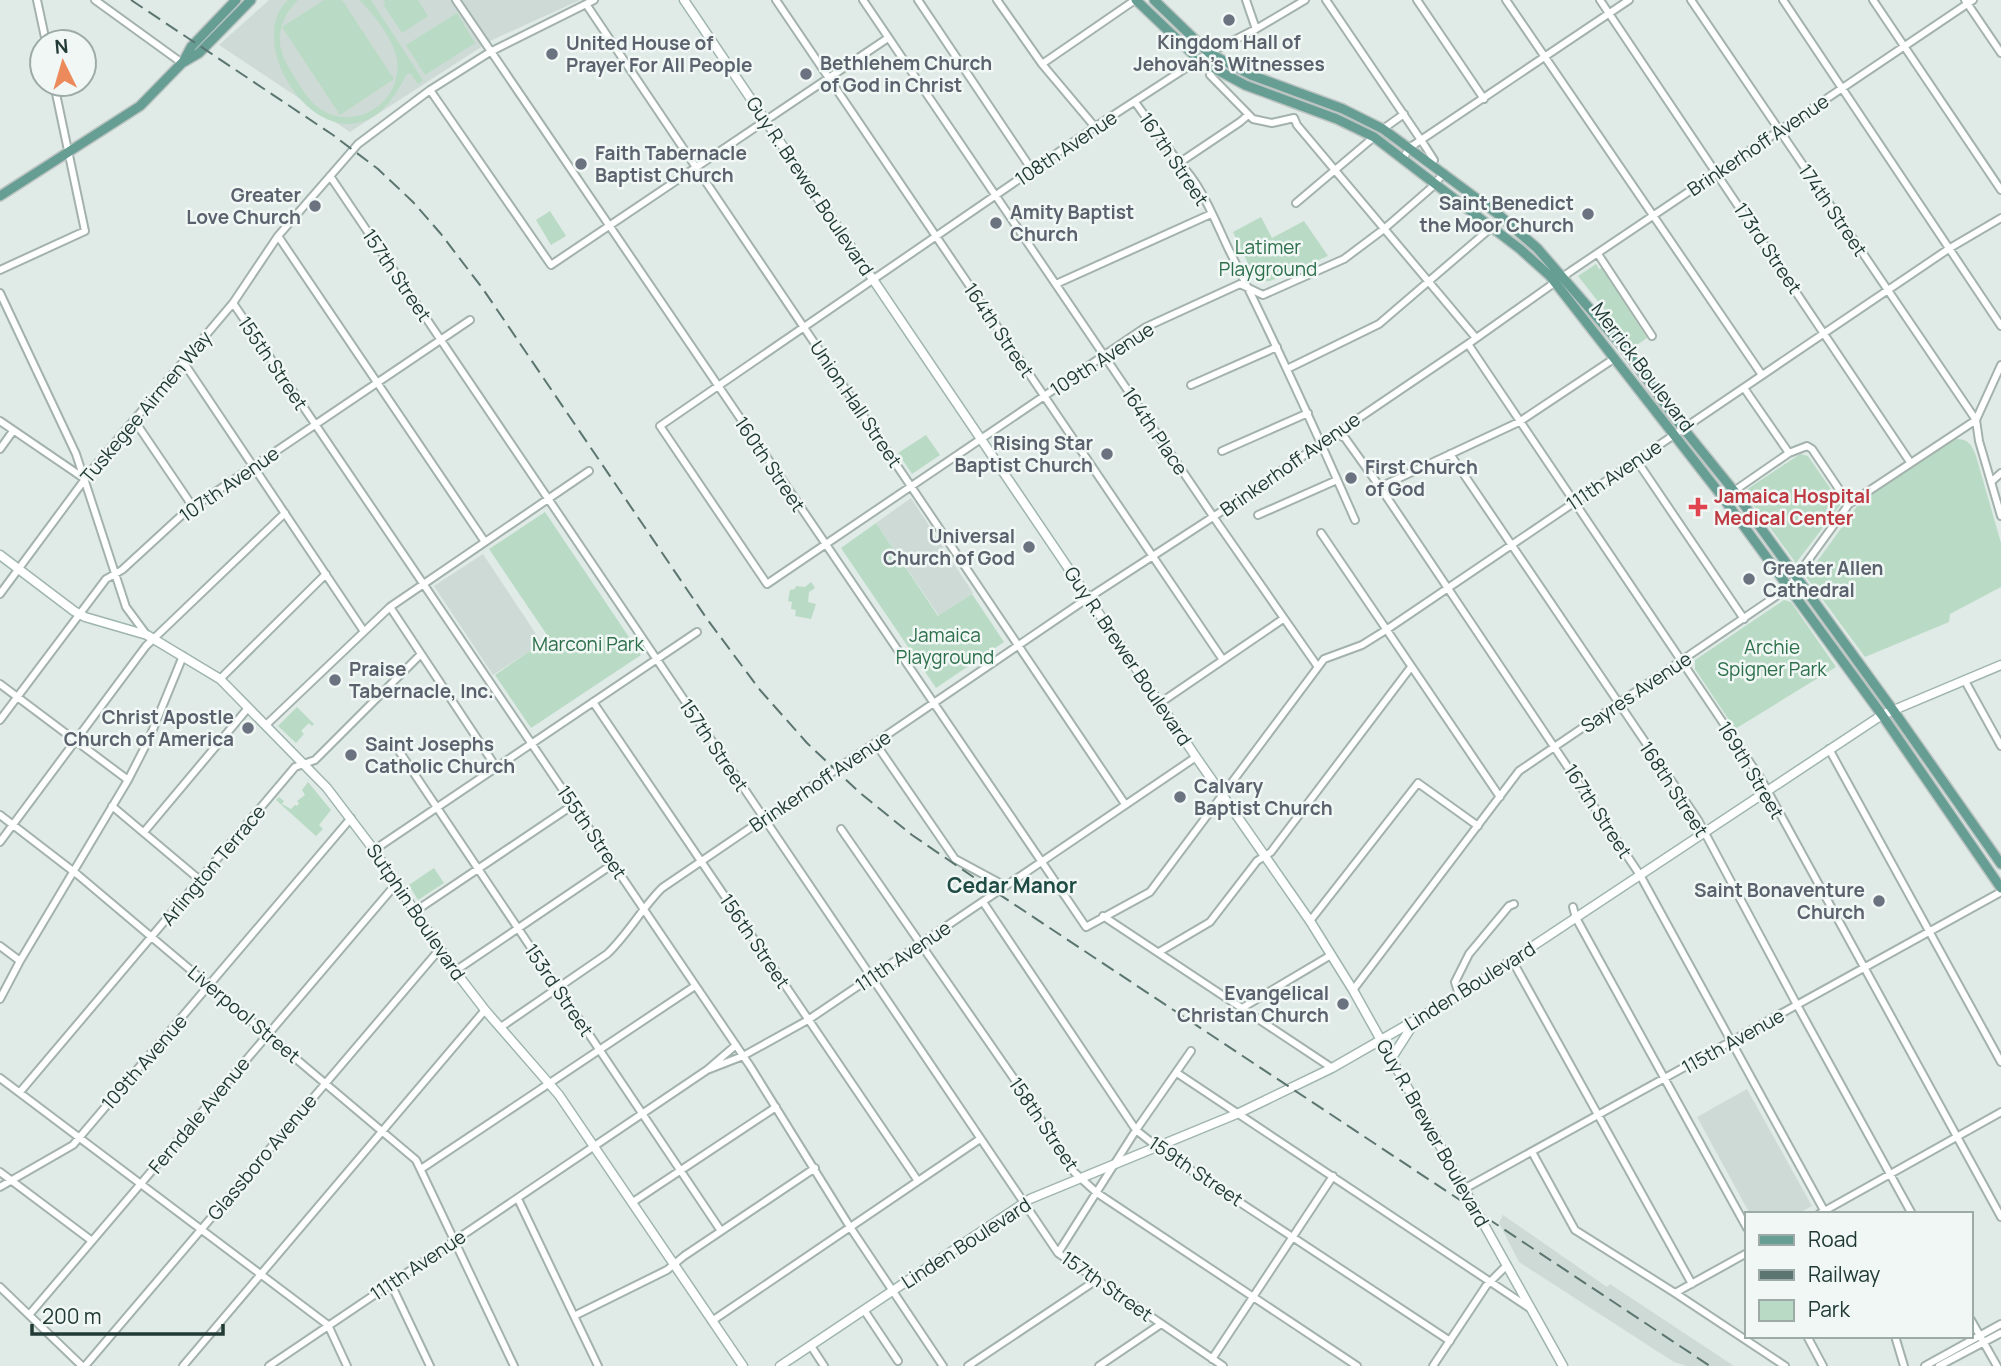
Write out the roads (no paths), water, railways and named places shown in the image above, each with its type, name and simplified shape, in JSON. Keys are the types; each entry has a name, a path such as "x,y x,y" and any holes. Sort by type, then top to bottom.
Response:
{"main road":[{"path":"0,196 144,103 182,63 191,47 236,0"},
{"path":"182,63 198,53 250,0"},
{"name":"Guy R. Brewer Boulevard","path":"684,0 1263,856 1310,921 1353,990 1563,1366"},
{"name":"Merrick Boulevard","path":"1136,0 1199,60 1245,85 1337,119 1374,137 1560,279 1623,347 1734,491 2001,864"},
{"name":"Merrick Boulevard","path":"1154,0 1209,53 1251,75 1343,109 1383,129 1444,173 1537,248 1615,358 1721,495 1882,715 2001,890"},
{"name":"Sutphin Boulevard","path":"0,555 80,614 151,638 220,679 327,788 374,850 439,950 485,1010 550,1083 596,1146 743,1366"},
{"name":"Linden Boulevard","path":"780,1366 1024,1203 1239,1113 1332,1068 1459,995 1882,715 2001,666"},
{"path":"1391,1059 1415,1021"}],"street":[{"path":"37,0 43,28"},
{"path":"95,0 182,63"},
{"name":"160th Street","path":"456,0 1086,927"},
{"name":"Tuskegee Airmen Way","path":"0,594 85,479 233,303 278,236 358,144 430,90 490,52 594,0"},
{"name":"164th Street","path":"776,0 1223,660"},
{"name":"164th Place","path":"863,0 1213,517 1318,667"},
{"path":"997,0 1042,64 1095,127"},
{"path":"1042,64 1136,0"},
{"path":"1246,0 1256,29"},
{"name":"108th Avenue","path":"767,584 660,426 1095,127 1209,53 1305,0"},
{"path":"1326,0 1422,141 1434,160 1432,164"},
{"path":"1417,0 1484,99"},
{"path":"1506,0 1762,375"},
{"name":"173rd Street","path":"1600,0 1910,462"},
{"path":"1403,159 1409,148 1629,0"},
{"name":"174th Street","path":"1692,0 1976,420"},
{"path":"1783,0 2001,326"},
{"path":"1873,0 2001,190"},
{"path":"921,1 1032,170"},
{"path":"1968,1 2001,53"},
{"name":"Brinkerhoff Avenue","path":"502,1027 607,954 620,942 662,888 1468,344 1968,1"},
{"name":"Union Hall Street","path":"586,4 1125,804"},
{"path":"430,90 551,265 888,38"},
{"path":"1212,67 1210,75 1248,115 1263,122 1294,118"},
{"path":"0,270 85,231 57,98"},
{"name":"167th Street","path":"1135,102 1179,163 1188,171 1211,214 1277,347 1355,520"},
{"path":"1299,104 1294,118 1297,125 1476,338"},
{"path":"1383,129 1404,114"},
{"path":"1179,163 1248,115"},
{"path":"1296,203 1374,137"},
{"name":"109th Avenue","path":"767,584 1146,327 1240,284 1263,295 1344,259 1384,229 1444,173"},
{"name":"157th Street","path":"330,176 1058,1253 1095,1281 1223,1366"},
{"path":"1056,284 1211,214"},
{"name":"111th Avenue","path":"1086,927 1150,892 1324,659 1362,645 1386,630 1887,290 2001,218"},
{"path":"1287,369 1379,324 1492,227"},
{"path":"278,236 485,542"},
{"path":"1598,254 1652,336"},
{"path":"1,299 76,454 126,607 151,638"},
{"name":"155th Street","path":"233,303 736,1045 850,1227 943,1366"},
{"name":"107th Avenue","path":"0,720 106,579 122,570 192,507 470,320"},
{"name":"169th Street","path":"1468,344 1761,779 2001,1217"},
{"path":"1191,385 1277,347"},
{"path":"1380,487 1519,422 1615,358"},
{"path":"184,363 363,630"},
{"path":"2001,365 1976,420 1979,441 2001,516"},
{"path":"1744,388 1789,453"},
{"path":"1222,451 1307,413"},
{"path":"134,420 192,507"},
{"name":"Sayres Avenue","path":"1353,990 1519,771 1788,588 1849,505 1976,420"},
{"path":"0,421 85,479"},
{"path":"0,449 13,431"},
{"name":"167th Street","path":"1334,433 1345,438 1380,487 1640,875 1822,1212"},
{"path":"1734,491 1789,453 1807,446 1812,449 1849,505"},
{"name":"168th Street","path":"1450,454 1698,820 1911,1212"},
{"path":"1637,461 1744,619"},
{"path":"266,724 390,607 589,471"},
{"path":"1991,482 2001,473"},
{"path":"1258,515 1337,480"},
{"path":"0,842 151,638 285,513"},
{"path":"1321,533 1500,797"},
{"path":"220,679 326,575"},
{"path":"390,607 496,767"},
{"path":"1160,703 1283,619"},
{"path":"374,850 697,632"},
{"name":"Arlington Terrace","path":"20,1092 295,767 315,760 421,654"},
{"path":"0,999 128,780 149,739 183,656"},
{"path":"1159,952 1210,922 1263,856 1273,850 1411,667"},
{"path":"1965,681 2001,746"},
{"path":"0,684 128,780"},
{"name":"156th Street","path":"593,702 918,1181"},
{"path":"144,832 248,708"},
{"path":"876,744 955,859 1005,887"},
{"name":"153rd Street","path":"397,748 721,1231"},
{"path":"1829,749 2001,1062"},
{"name":"111th Avenue","path":"707,1070 743,1056 808,1020 1196,757"},
{"path":"1310,921 1418,783 1478,826"},
{"path":"414,912 573,805"},
{"path":"112,806 200,880"},
{"name":"Liverpool Street","path":"0,815 73,871 416,1160 514,1366"},
{"name":"109th Avenue","path":"0,1187 73,1145 351,818"},
{"name":"158th Street","path":"841,829 1026,1096 1074,1172 1097,1193 1357,1366"},
{"path":"455,971 613,864"},
{"name":"Ferndale Avenue","path":"29,1315 396,884"},
{"name":"115th Avenue","path":"1464,1189 1930,932 2001,890"},
{"name":"159th Street","path":"983,902 1136,1130 1157,1147 1450,1341"},
{"path":"1459,995 1455,982 1469,954 1509,906 1514,904"},
{"path":"1573,907 1576,918 1745,1223"},
{"path":"1103,916 1332,1068"},
{"path":"0,946 20,961"},
{"name":"Glassboro Avenue","path":"83,1366 439,950"},
{"path":"1242,1008 1331,955"},
{"path":"1512,960 1692,1283"},
{"path":"421,1169 695,986"},
{"path":"183,1366 485,1010"},
{"name":"111th Avenue","path":"269,1366 643,1114 707,1070 736,1045"},
{"path":"1058,1253 1136,1130 1191,1051"},
{"path":"1177,1073 1531,1309"},
{"path":"0,1077 328,1325 347,1366"},
{"path":"633,1202 776,1107"},
{"path":"1825,1212 2001,1112"},
{"path":"712,1321 980,1139"},
{"path":"1532,1152 1575,1230 1785,1366"},
{"path":"574,1316 674,1265 684,1255 815,1168"},
{"path":"0,1172 92,1241"},
{"path":"1212,1359 1333,1176"},
{"path":"518,1199 598,1366"},
{"path":"1675,1293 1745,1254"},
{"path":"1433,1366 1491,1281 1507,1265"},
{"path":"968,1366 1095,1281"},
{"path":"391,1284 430,1366"},
{"path":"0,1287 83,1366"},
{"path":"864,1310 898,1361"},
{"path":"1973,1323 1997,1366"},
{"path":"1099,1366 1161,1324"},
{"path":"1939,1366 2001,1324"},
{"path":"1924,1366 2001,1333"},
{"path":"1808,1338 1823,1366"},
{"path":"1896,1338 1904,1366"},
{"path":"811,1346 824,1366"}],"railway":[{"path":"131,0 333,135 378,169 413,202 483,289 707,619 760,690 807,743 859,792 912,835 985,885 1710,1366"}],"place":[{"name":"Kingdom Hall of Jehovah's Witnesses","path":"1229,20"},
{"name":"United House of Prayer For All People","path":"552,54"},
{"name":"Bethlehem Church of God in Christ","path":"806,74"},
{"name":"Faith Tabernacle Baptist Church","path":"581,164"},
{"name":"Greater Love Church","path":"315,206"},
{"name":"Saint Benedict the Moor Church","path":"1588,214"},
{"name":"Amity Baptist Church","path":"996,223"},
{"name":"Rising Star Baptist Church","path":"1107,454"},
{"name":"First Church of God","path":"1351,478"},
{"name":"Jamaica Hospital Medical Center","path":"1698,507"},
{"name":"Universal Church of God","path":"1029,547"},
{"name":"Greater Allen Cathedral","path":"1749,579"},
{"name":"Praise Tabernacle, Inc.","path":"335,680"},
{"name":"Christ Apostle Church of America","path":"248,728"},
{"name":"Saint Josephs Catholic Church","path":"351,755"},
{"name":"Calvary Baptist Church","path":"1180,797"},
{"name":"Saint Bonaventure Church","path":"1879,901"},
{"name":"Evangelical Christan Church","path":"1343,1004"}],"district":[{"name":"Cedar Manor","path":"1012,885"}],"park label":[{"name":"Latimer Playground","path":"1268,258"},
{"name":"Marconi Park","path":"588,644"},
{"name":"Jamaica Playground","path":"945,646"},
{"name":"Archie Spigner Park","path":"1772,658"}]}
